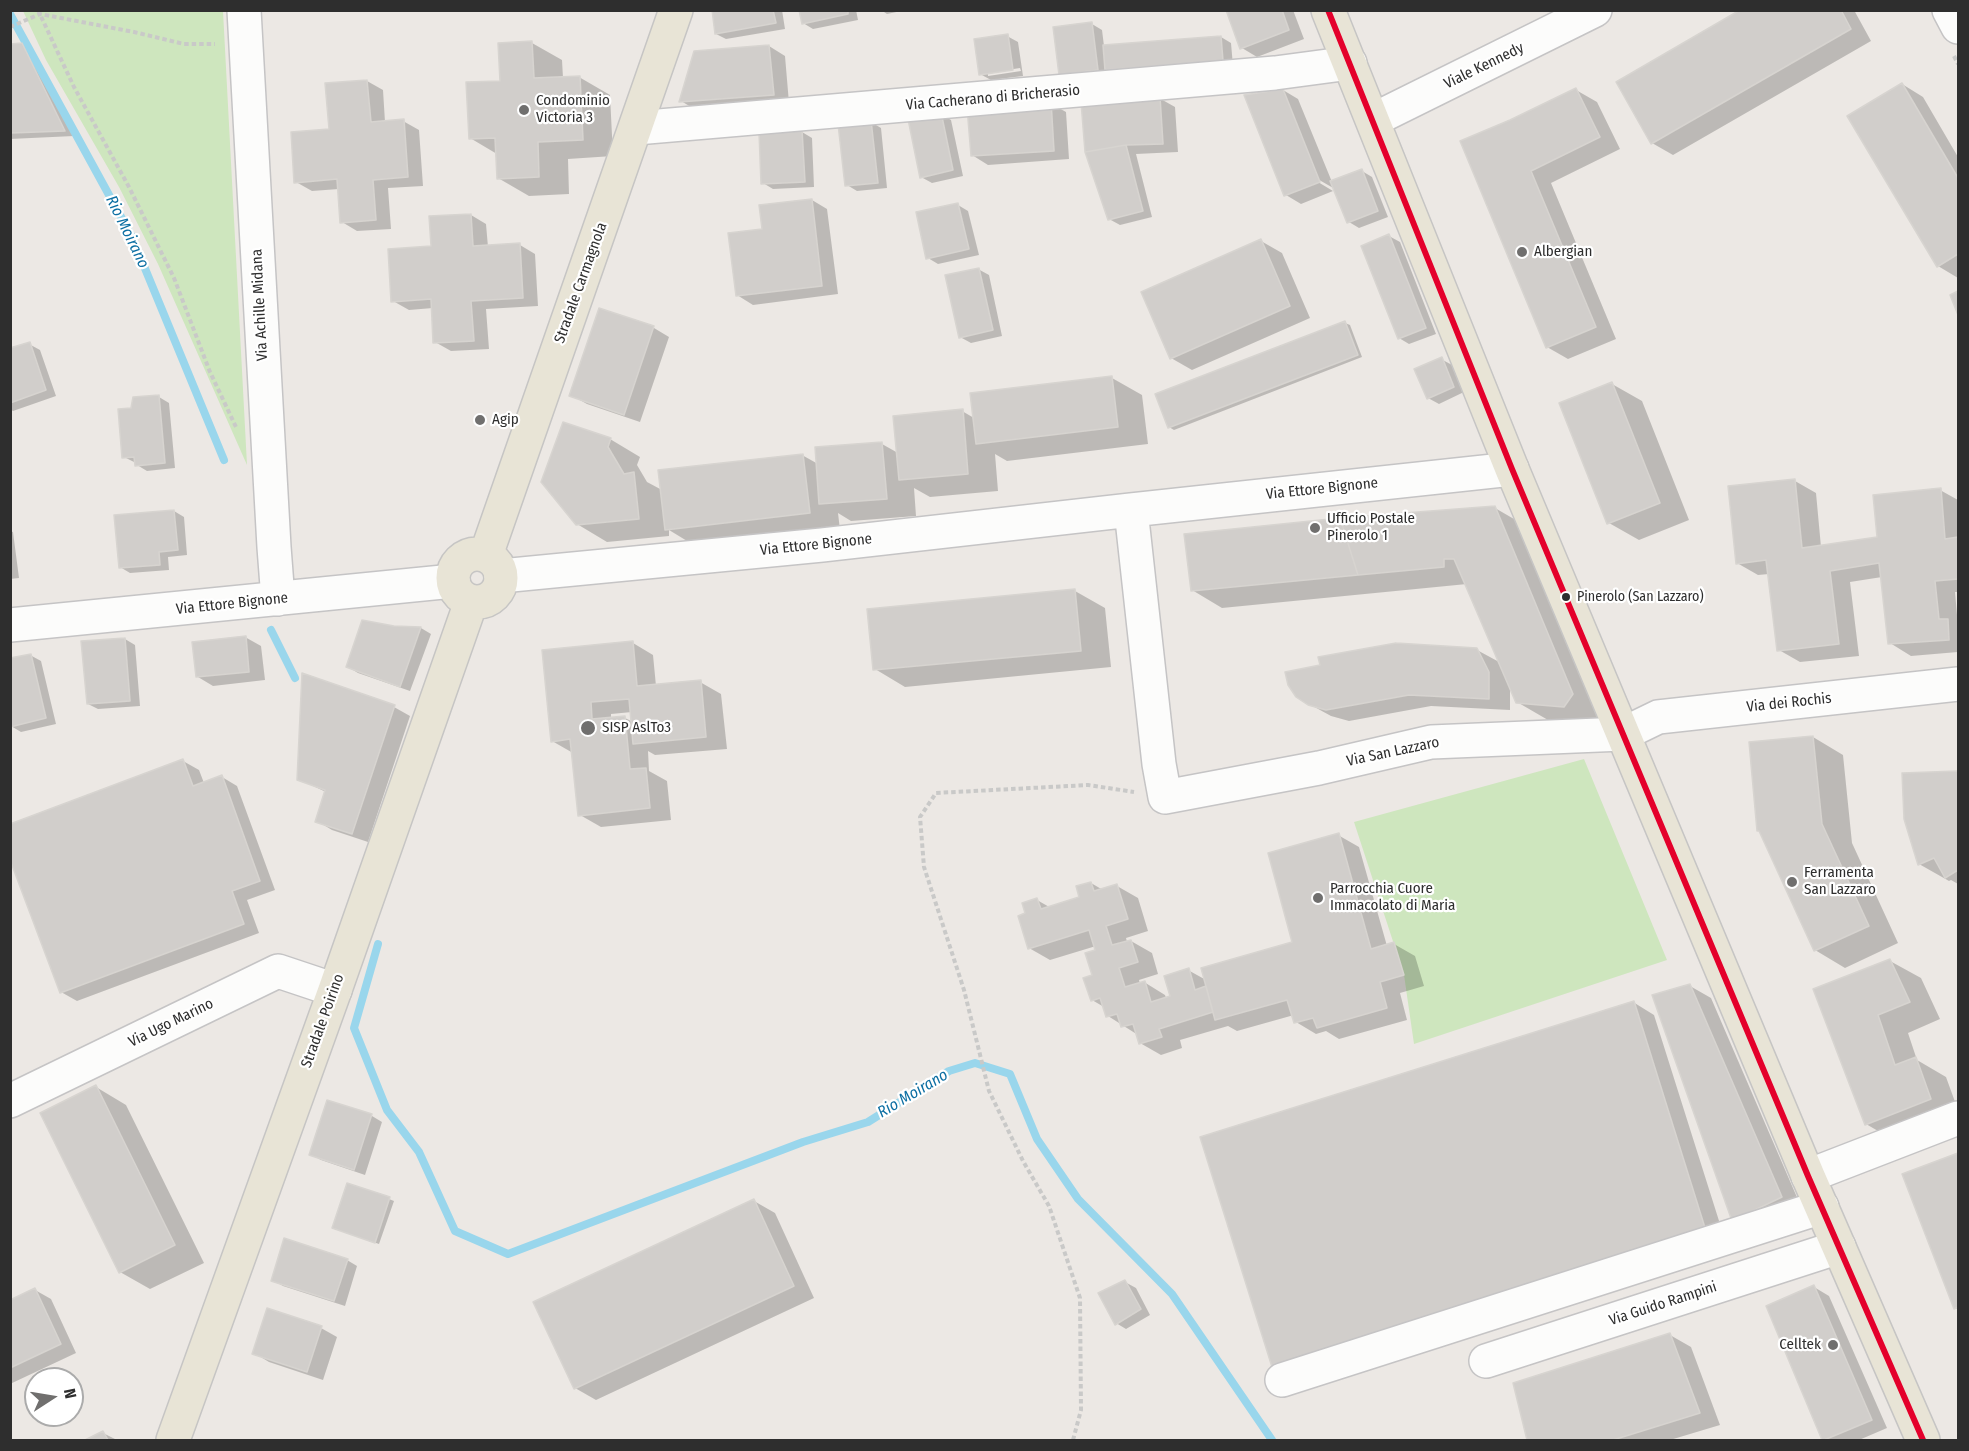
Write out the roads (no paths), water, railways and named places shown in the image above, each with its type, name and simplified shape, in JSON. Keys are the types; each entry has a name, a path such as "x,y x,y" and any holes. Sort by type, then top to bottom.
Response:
{"main road":[{"name":"Stradale Carmagnola","path":"493,566 676,10"},
{"path":"1328,10 1512,469 1808,1176 1923,1440"},
{"name":"Stradale Poirino","path":"173,1440 335,990 462,591 457,565 470,555 493,566"}],"street":[{"name":"Via Achille Midana","path":"244,10 278,599"},
{"name":"Viale Kennedy","path":"1373,120 1594,10"},
{"path":"1949,10 1959,27"},
{"name":"Via Cacherano di Bricherasio","path":"636,128 1275,73 1350,63"},
{"name":"Via Ettore Bignone","path":"493,566 822,545 1512,469"},
{"name":"Via San Lazzaro","path":"1131,510 1159,764 1165,797 1319,768 1431,742 1623,734"},
{"name":"Via Ettore Bignone","path":"10,625 278,599 462,591"},
{"name":"Via dei Rochis","path":"1623,734 1658,717 1959,684"},
{"name":"Via Ugo Marino","path":"10,1101 278,971 335,990"},
{"path":"1808,1176 1959,1118"},
{"path":"1282,1380 1822,1207"},
{"name":"Via Guido Rampini","path":"1486,1361 1839,1247"}],"waterway":[{"name":"Rio Moirano","path":"10,14 132,237 224,460"},
{"path":"271,630 295,678"},
{"name":"Rio Moirano","path":"378,944 354,1028 387,1110 419,1152 455,1231 508,1254 803,1142 868,1122 949,1071 975,1063 1010,1074 1037,1139 1078,1199 1172,1294 1272,1440"}],"place":[{"name":"Condominio Victoria 3","path":"524,110"},
{"name":"Albergian","path":"1522,252"},
{"name":"Agip","path":"480,420"},
{"name":"Ufficio Postale Pinerolo 1","path":"1315,528"},
{"name":"Pinerolo (San Lazzaro)","path":"1566,597"},
{"name":"SISP AslTo3","path":"588,728"},
{"name":"Ferramenta San Lazzaro","path":"1792,882"},
{"name":"Parrocchia Cuore Immacolato di Maria","path":"1318,898"},
{"name":"Celltek","path":"1833,1345"}]}
